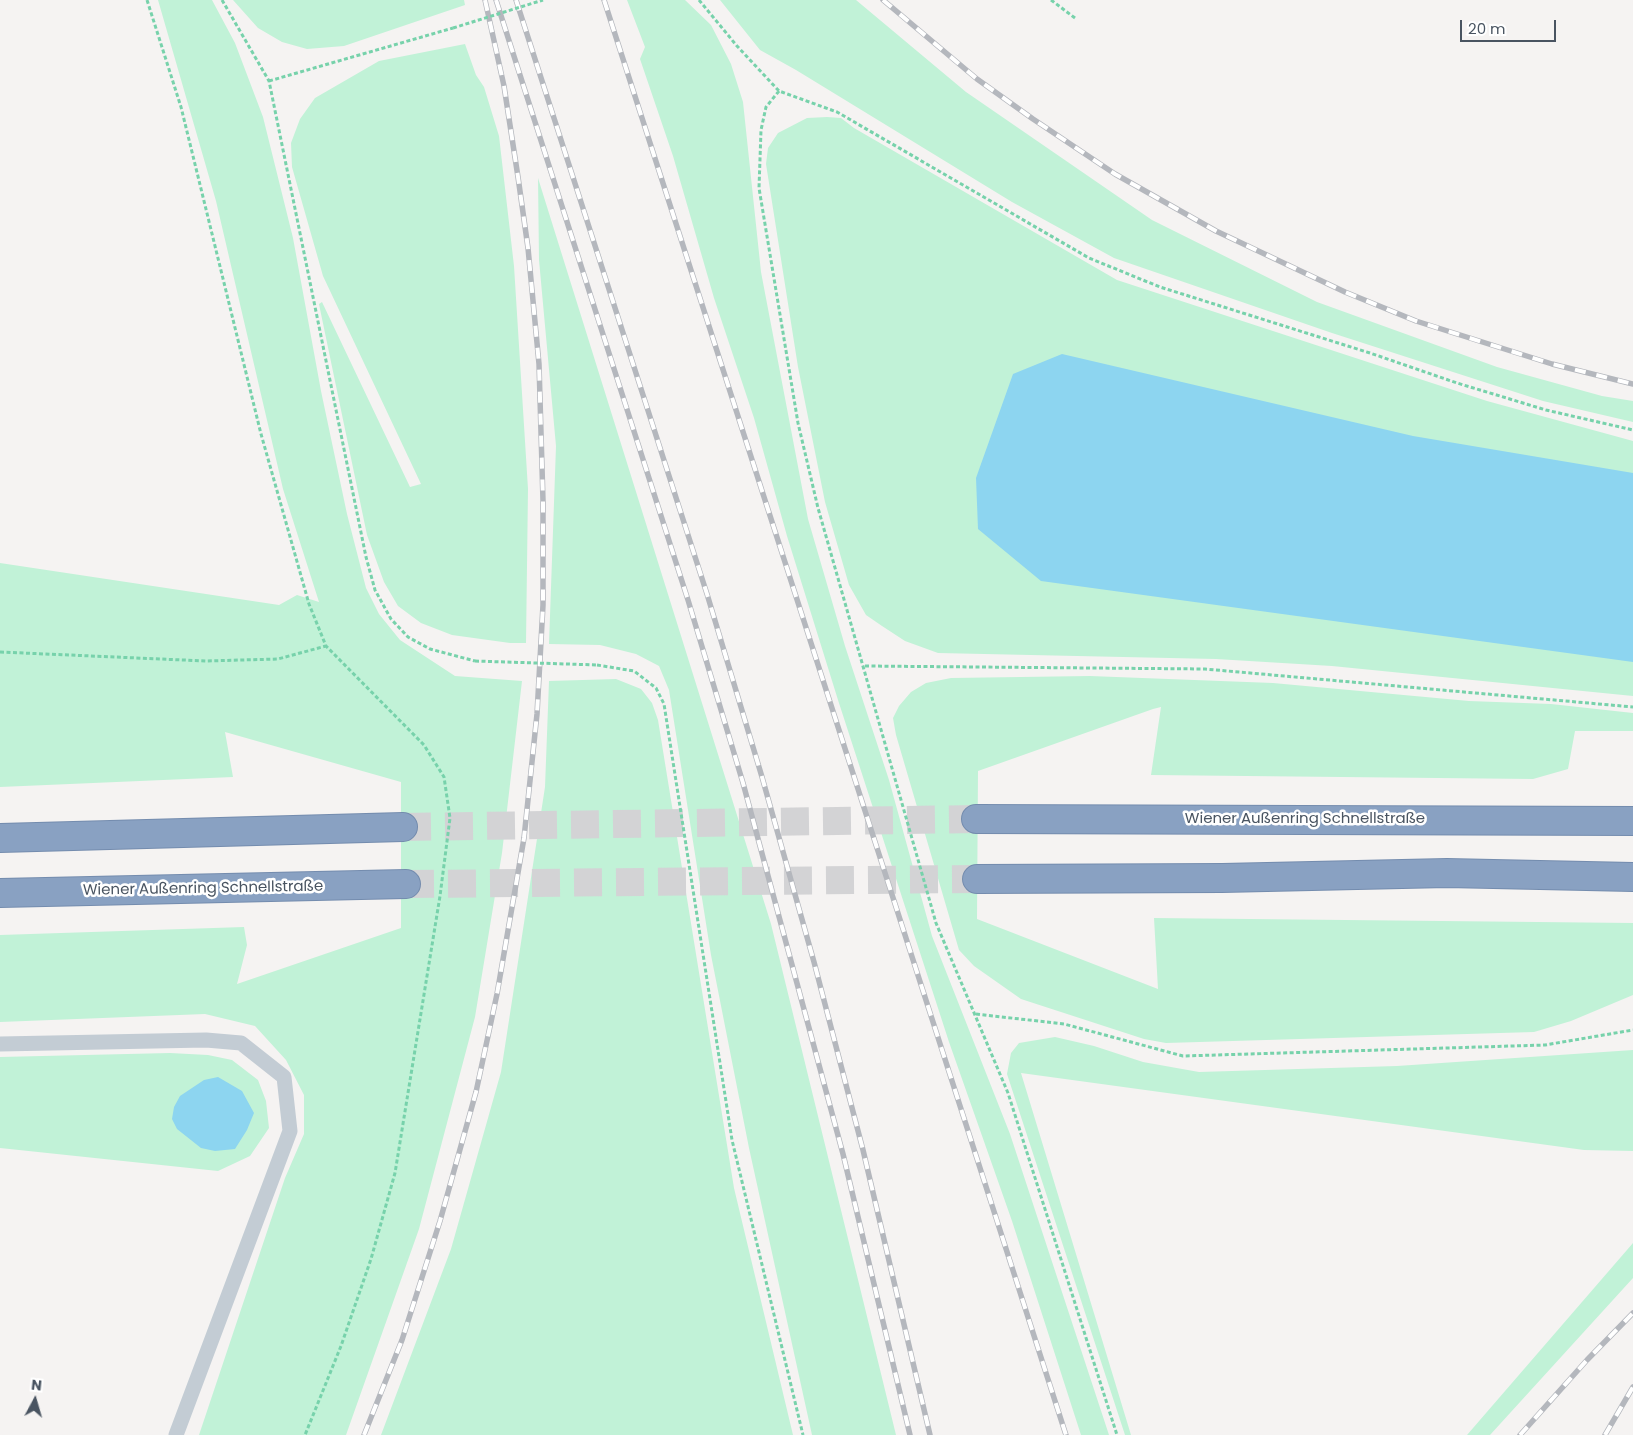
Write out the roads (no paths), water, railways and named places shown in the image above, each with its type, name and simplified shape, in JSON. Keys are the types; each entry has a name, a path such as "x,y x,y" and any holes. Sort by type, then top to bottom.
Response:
{"highway":[{"name":"Wiener Außenring Schnellstraße","path":"976,819 1633,821"},
{"path":"0,838 403,827"},
{"path":"977,879 1222,878 1447,874 1633,877"},
{"name":"Wiener Außenring Schnellstraße","path":"0,893 406,884"}],"lane":[{"path":"0,1044 206,1040 241,1044 284,1076 290,1131 176,1435"}],"water":[{"path":"1062,354 1413,436 1633,473 1633,662 1041,581 978,529 976,478 1013,374"},
{"path":"218,1077 242,1091 254,1113 247,1130 235,1149 215,1151 201,1148 177,1129 172,1119 174,1107 180,1096 204,1080"}],"tunnel":[{"path":"403,827 976,819"},
{"path":"406,884 977,879"}],"railway":[{"path":"364,1435 402,1340 440,1221 476,1092 497,994 524,838 537,714 543,605 543,501 539,364 528,248 518,177 504,86 485,0"},
{"path":"496,0 688,600 743,783 843,1154 910,1435"},
{"path":"516,0 707,594 762,777 814,962 863,1150 930,1435"},
{"path":"604,0 1066,1435"},
{"path":"883,0 977,79 1033,119 1115,174 1216,231 1345,292 1416,321 1552,364 1633,384"},
{"path":"1520,1435 1587,1360 1633,1313"},
{"path":"1605,1435 1633,1387"}]}
